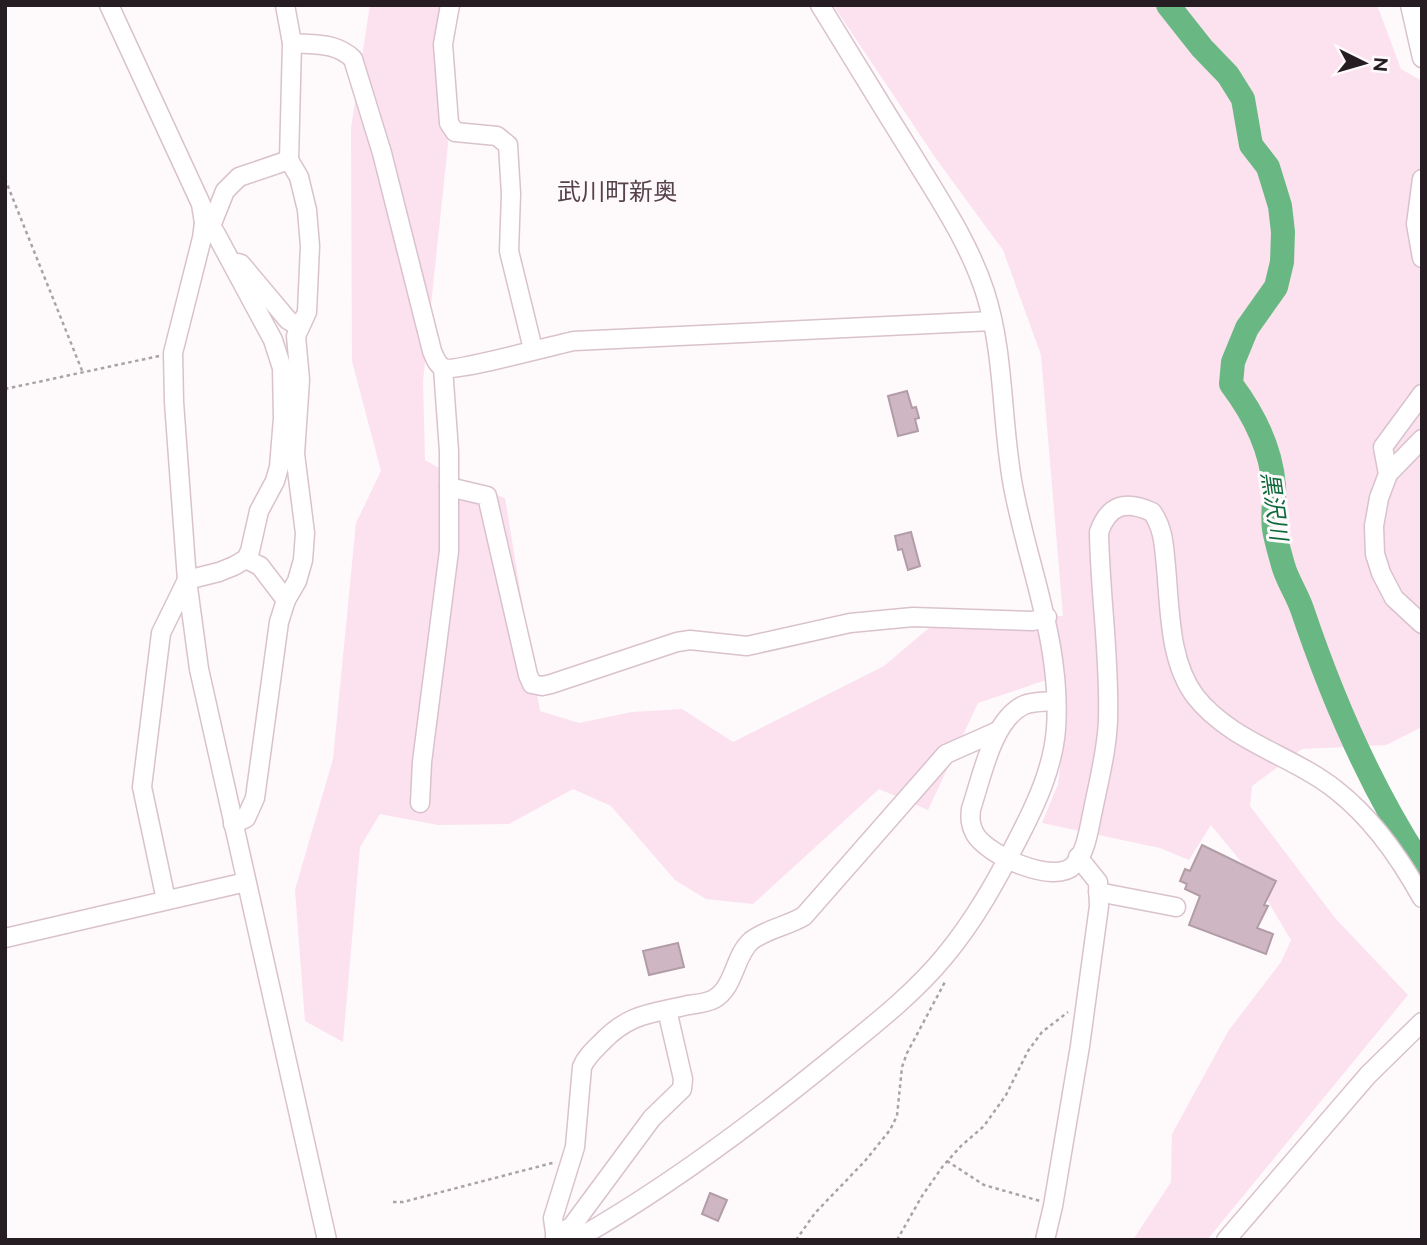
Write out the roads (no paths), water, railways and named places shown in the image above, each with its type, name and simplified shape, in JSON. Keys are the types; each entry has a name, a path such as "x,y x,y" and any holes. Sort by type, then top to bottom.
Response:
{"street":[{"path":"109,5 201,204 207,225 231,262 273,340 282,368 284,418 279,467 275,481 259,511 250,551 246,559 234,566 187,580 161,633 142,787 166,900"},
{"path":"233,824 246,818 256,798 279,622 286,600 297,581 303,560 305,533 295,454 300,380 296,336 307,312 310,246 307,210 299,177 289,160 292,43 285,5"},
{"path":"450,5 443,44 449,123 454,132 497,136 508,145 511,194 509,251 533,349"},
{"path":"575,1240 666,1186 732,1138 895,1007 943,958 988,895 1032,811 1048,771 1056,728 1052,653 1046,617 1013,485 1000,370 986,295 958,229 820,5"},
{"path":"1410,5 1422,58"},
{"path":"292,43 336,47 353,59 382,153 432,351 437,363 443,368 460,368 574,341 992,321"},
{"path":"289,160 239,177 225,191 207,225 173,353 174,402 187,580 199,668 327,1240"},
{"path":"1422,178 1416,224 1422,258"},
{"path":"231,262 241,264 288,320 299,327"},
{"path":"420,803 422,762 449,551 443,368"},
{"path":"1388,474 1383,447 1422,394"},
{"path":"1422,439 1388,474 1379,498 1374,526 1375,554 1381,573 1394,598 1422,624"},
{"path":"449,487 487,496 528,675 532,684 541,686 690,640 747,646 864,621 913,617 1033,621 1046,617"},
{"path":"1056,701 1026,704 1008,715 998,732 971,809 970,820 976,836 987,847 1037,871 1054,873 1075,865 1085,846 1104,755 1108,723 1098,532 1112,510 1121,505 1132,505 1152,512 1163,533 1173,639 1181,666 1194,694 1228,726 1335,790 1373,825 1406,869 1422,898"},
{"path":"246,559 260,566 286,600"},
{"path":"667,1010 683,1079 682,1089 652,1118 572,1226 555,1238 553,1218 575,1147 582,1067 585,1060 611,1032 627,1020 667,1010 714,999 727,984 743,951 751,941 804,916 946,754 998,732"},
{"path":"1045,1240 1086,1003 1099,906 1098,882 1079,858"},
{"path":"5,938 246,883"},
{"path":"1098,892 1176,907"},
{"path":"1226,1240 1367,1075 1419,1029"}],"waterway":[{"name":"黒沢川","path":"1168,5 1202,48 1228,75 1243,99 1251,145 1268,167 1280,206 1282,262 1276,287 1247,328 1233,362 1231,384 1247,407 1265,445 1274,486 1273,524 1278,547 1326,676 1369,773 1422,866"}],"district":[{"name":"武川町新奥","path":"617,191"}]}
